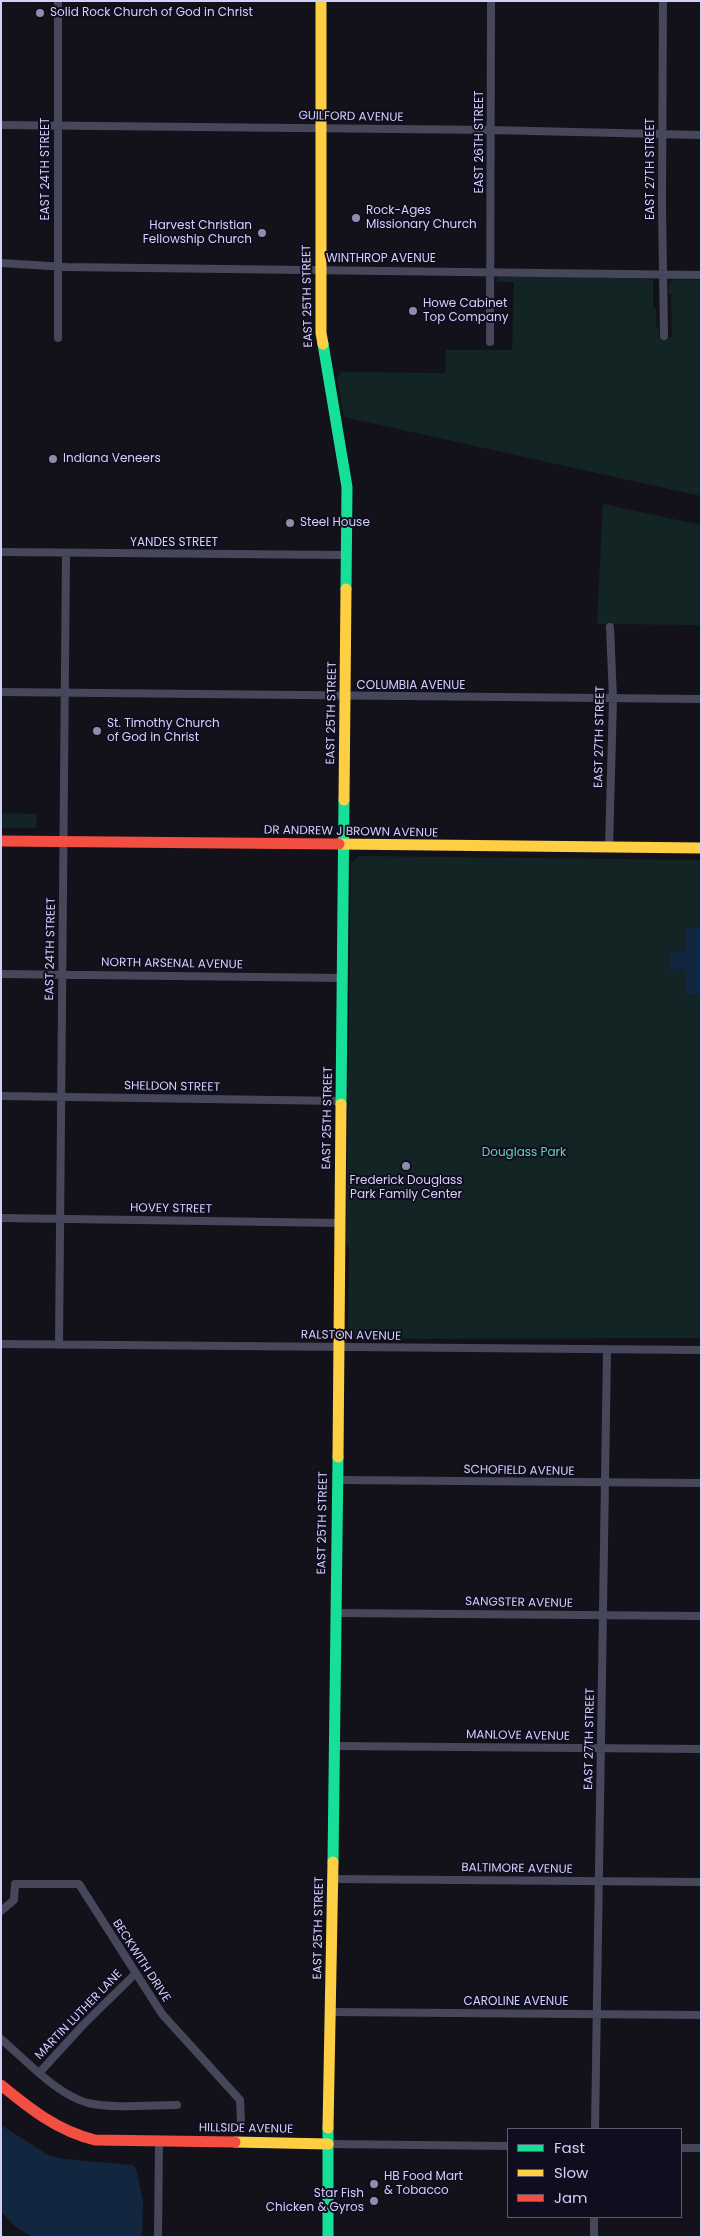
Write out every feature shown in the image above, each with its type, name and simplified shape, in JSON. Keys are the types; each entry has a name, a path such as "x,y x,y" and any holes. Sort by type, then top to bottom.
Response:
{"street":[{"name":"EAST 24TH STREET","path":"58,1 58,338"},
{"name":"EAST 25TH STREET","path":"321,1 322,341 346,476 345,846 334,1879 330,2012 328,2237"},
{"name":"EAST 26TH STREET","path":"490,1 492,130 490,342"},
{"name":"EAST 27TH STREET","path":"663,1 664,336"},
{"name":"GUILFORD AVENUE","path":"1,125 701,134"},
{"name":"WINTHROP AVENUE","path":"1,263 57,267 701,275"},
{"name":"YANDES STREET","path":"1,552 346,554"},
{"name":"EAST 24TH STREET","path":"59,1344 66,553"},
{"name":"EAST 27TH STREET","path":"609,848 613,699 610,628"},
{"name":"COLUMBIA AVENUE","path":"1,692 346,697 701,699"},
{"name":"DR ANDREW J BROWN AVENUE","path":"1,842 701,848"},
{"name":"NORTH ARSENAL AVENUE","path":"1,974 343,978"},
{"name":"SHELDON STREET","path":"1,1096 342,1101"},
{"name":"HOVEY STREET","path":"1,1218 340,1223"},
{"name":"RALSTON AVENUE","path":"1,1344 701,1350"},
{"name":"EAST 27TH STREET","path":"595,2128 607,1350"},
{"name":"SCHOFIELD AVENUE","path":"338,1480 701,1483"},
{"name":"SANGSTER AVENUE","path":"336,1613 701,1616"},
{"name":"MANLOVE AVENUE","path":"335,1746 701,1749"},
{"name":"BALTIMORE AVENUE","path":"334,1879 701,1882"},
{"name":"BECKWITH DRIVE","path":"1,1911 14,1900 15,1884 79,1884 162,2014 237,2097 241,2103 241,2122"},
{"name":"MARTIN LUTHER LANE","path":"40,2072 83,2025 136,1974"},
{"name":"CAROLINE AVENUE","path":"330,2012 701,2015"},
{"path":"1,2040 62,2090 88,2103 105,2105 177,2105"},
{"name":"HILLSIDE AVENUE","path":"1,2085 44,2120 69,2134 99,2141 507,2146"},
{"path":"158,2237 159,2142"},
{"path":"682,2148 701,2148"},
{"path":"594,2218 594,2237"}],"green space":[{"path":"542,276 653,279 653,308 656,308 656,327 659,328 659,337 672,337 671,294 668,294 670,282 675,279 701,280 701,496 344,417 337,378 341,372 445,373 446,350 512,350 514,282 497,282 497,277"},
{"path":"603,504 701,525 701,625 597,624"},
{"path":"1,813 37,814 36,828 1,828"},
{"name":"Douglass Park","path":"359,856 701,860 701,1338 348,1339 349,1248 346,1244 351,863"}],"water":[{"path":"685,928 701,928 701,994 685,994 685,969 669,969 669,952 685,952"},
{"path":"1,2125 48,2155 64,2159 132,2165 136,2168 143,2202 142,2237 32,2237 13,2225 1,2211"}],"traffic: fast":[{"path":"323,344 347,487 346,589"},
{"path":"341,1104 344,800"},
{"path":"333,1862 338,1457"},
{"path":"328,2128 328,2237"}],"traffic: slow":[{"path":"321,1 321,333 323,344"},
{"path":"344,800 346,589"},
{"path":"339,844 701,848"},
{"path":"338,1457 341,1104"},
{"path":"328,2128 333,1862"},
{"path":"235,2142 328,2144"}],"traffic: jam":[{"path":"1,841 339,844"},
{"path":"1,2085 45,2118 69,2131 95,2140 235,2142"}],"place":[{"name":"Solid Rock Church of God in Christ","path":"40,13"},
{"name":"Rock-Ages Missionary Church","path":"356,218"},
{"name":"Harvest Christian Fellowship Church","path":"262,233"},
{"name":"Howe Cabinet Top Company","path":"413,311"},
{"name":"Indiana Veneers","path":"53,459"},
{"name":"Steel House","path":"290,523"},
{"name":"St. Timothy Church of God in Christ","path":"97,731"},
{"name":"Frederick Douglass Park Family Center","path":"406,1166"},
{"name":"HB Food Mart & Tobacco","path":"374,2184"},
{"name":"Star Fish Chicken & Gyros","path":"374,2201"}]}
